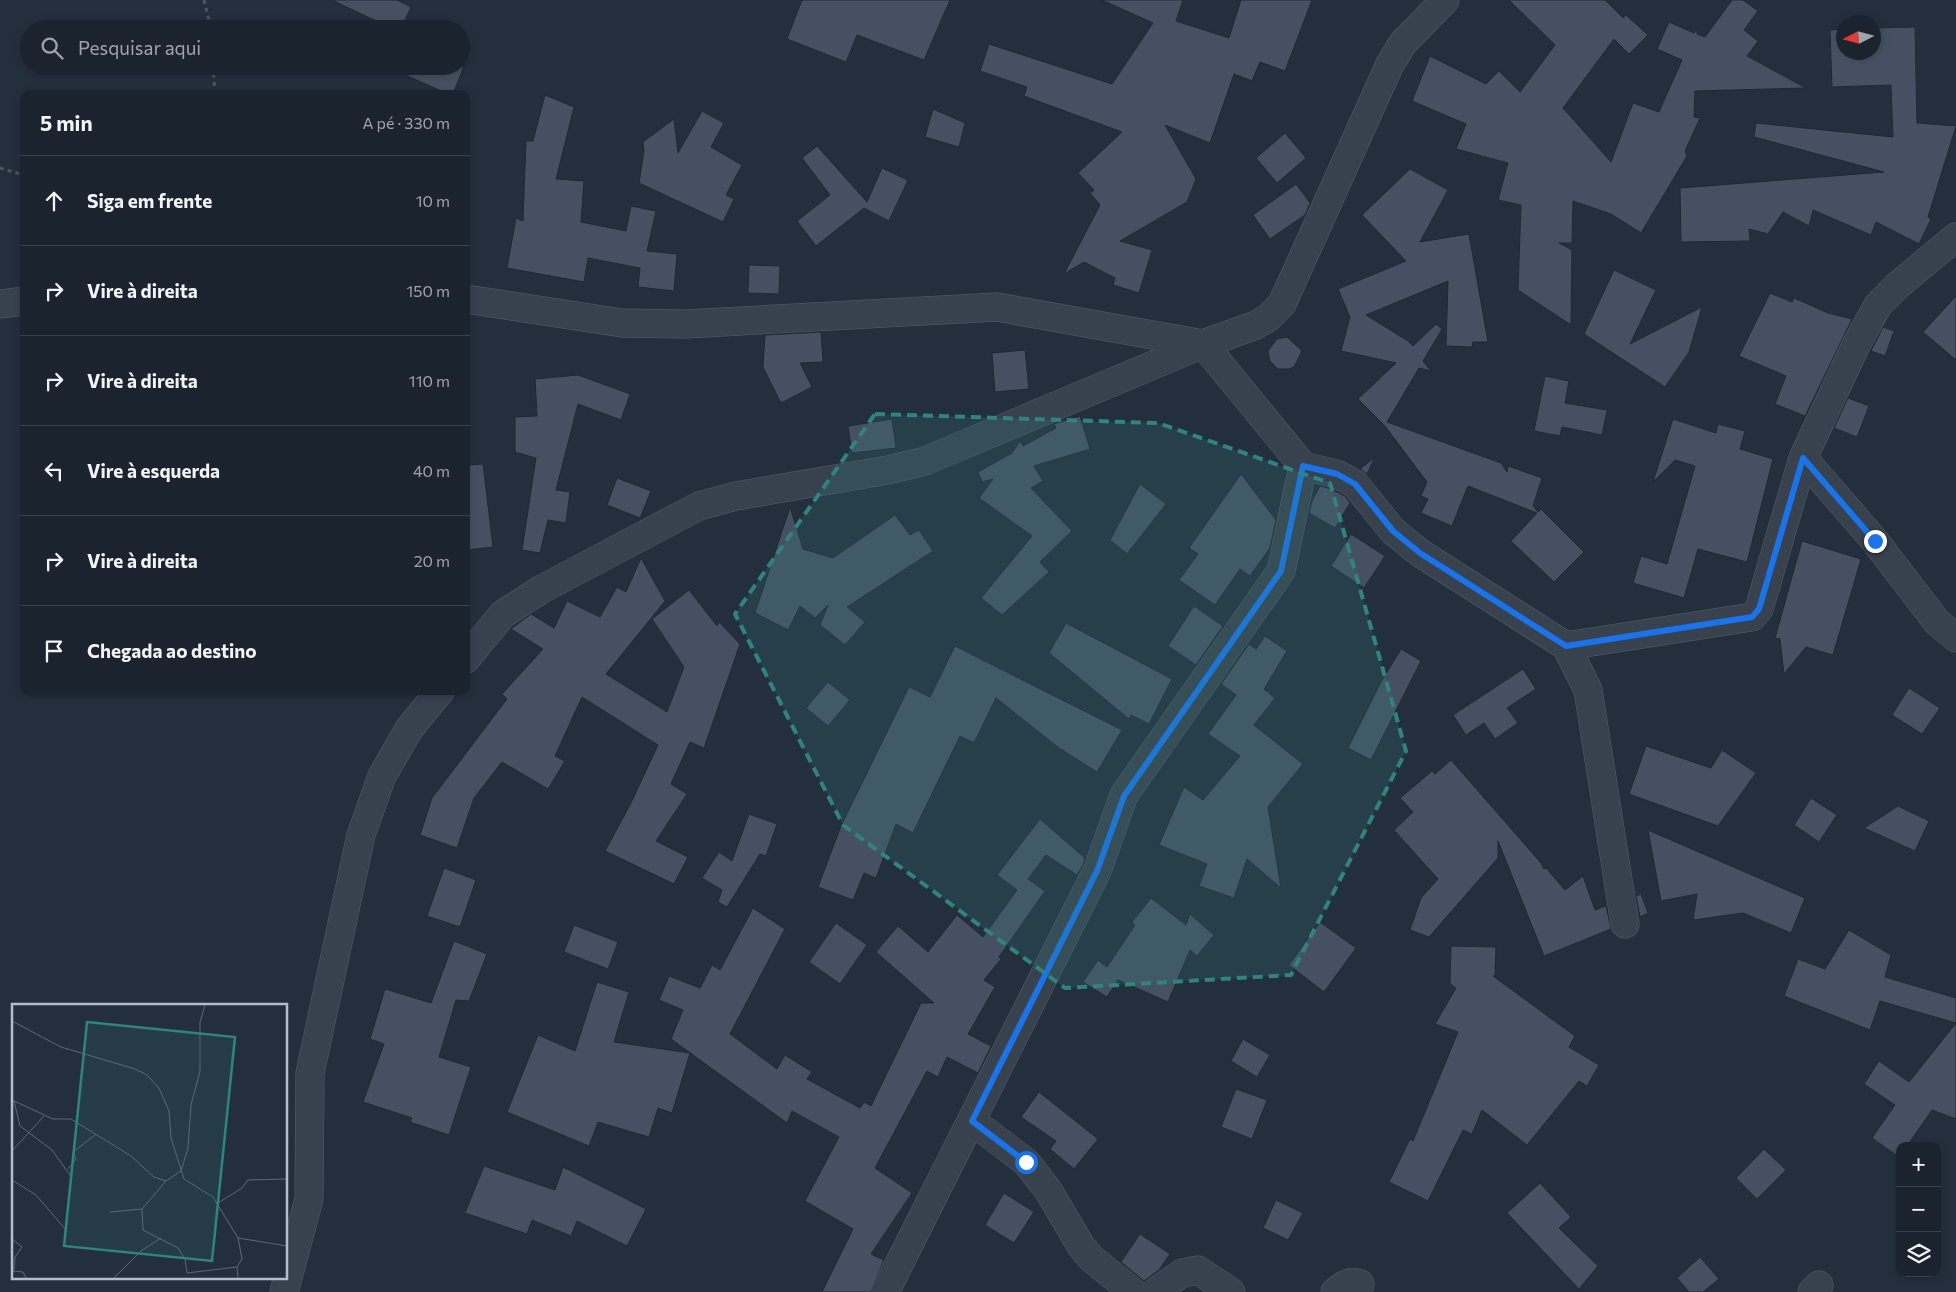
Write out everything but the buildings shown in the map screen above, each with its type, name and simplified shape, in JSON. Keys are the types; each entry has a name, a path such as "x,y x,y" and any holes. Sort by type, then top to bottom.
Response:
{"street":[{"path":"470,654 503,614 542,589 698,506 736,496 888,470 925,461 1203,344 1256,325 1269,317 1282,304 1390,64 1402,44 1444,0"},
{"path":"1566,646 1752,617 1759,609 1803,458 1856,345 1878,305 1897,286 1956,237"},
{"path":"470,300 622,323 668,324 998,307 1203,344 1303,466 1337,474 1355,484 1393,531 1420,553 1566,646 1588,690 1593,713 1625,924"},
{"path":"0,304 20,302"},
{"path":"1803,458 1875,541 1937,622 1956,638"},
{"path":"885,1292 1097,871 1124,796 1281,571 1303,466"},
{"path":"288,1277 309,1199 310,1073 362,835 382,776 410,729 437,695"},
{"path":"972,1121 1026,1162 1048,1190 1081,1246 1091,1258 1133,1292"},
{"path":"1155,1292 1182,1274 1198,1270 1230,1292"},
{"path":"1335,1292 1352,1281 1360,1284"}],"path":[{"path":"204,0 209,20"},
{"path":"214,75 215,90"},
{"path":"0,168 20,174"}],"highlighted area":[{"path":"875,414 1158,423 1330,483 1406,751 1291,975 1065,988 843,825 735,614"}],"route":[{"path":"1026,1162 972,1121 1097,871 1124,796 1281,571 1303,466 1337,474 1355,484 1393,531 1420,553 1566,646 1681,627 1740,621 1752,617 1759,609 1803,458 1875,541"}]}
